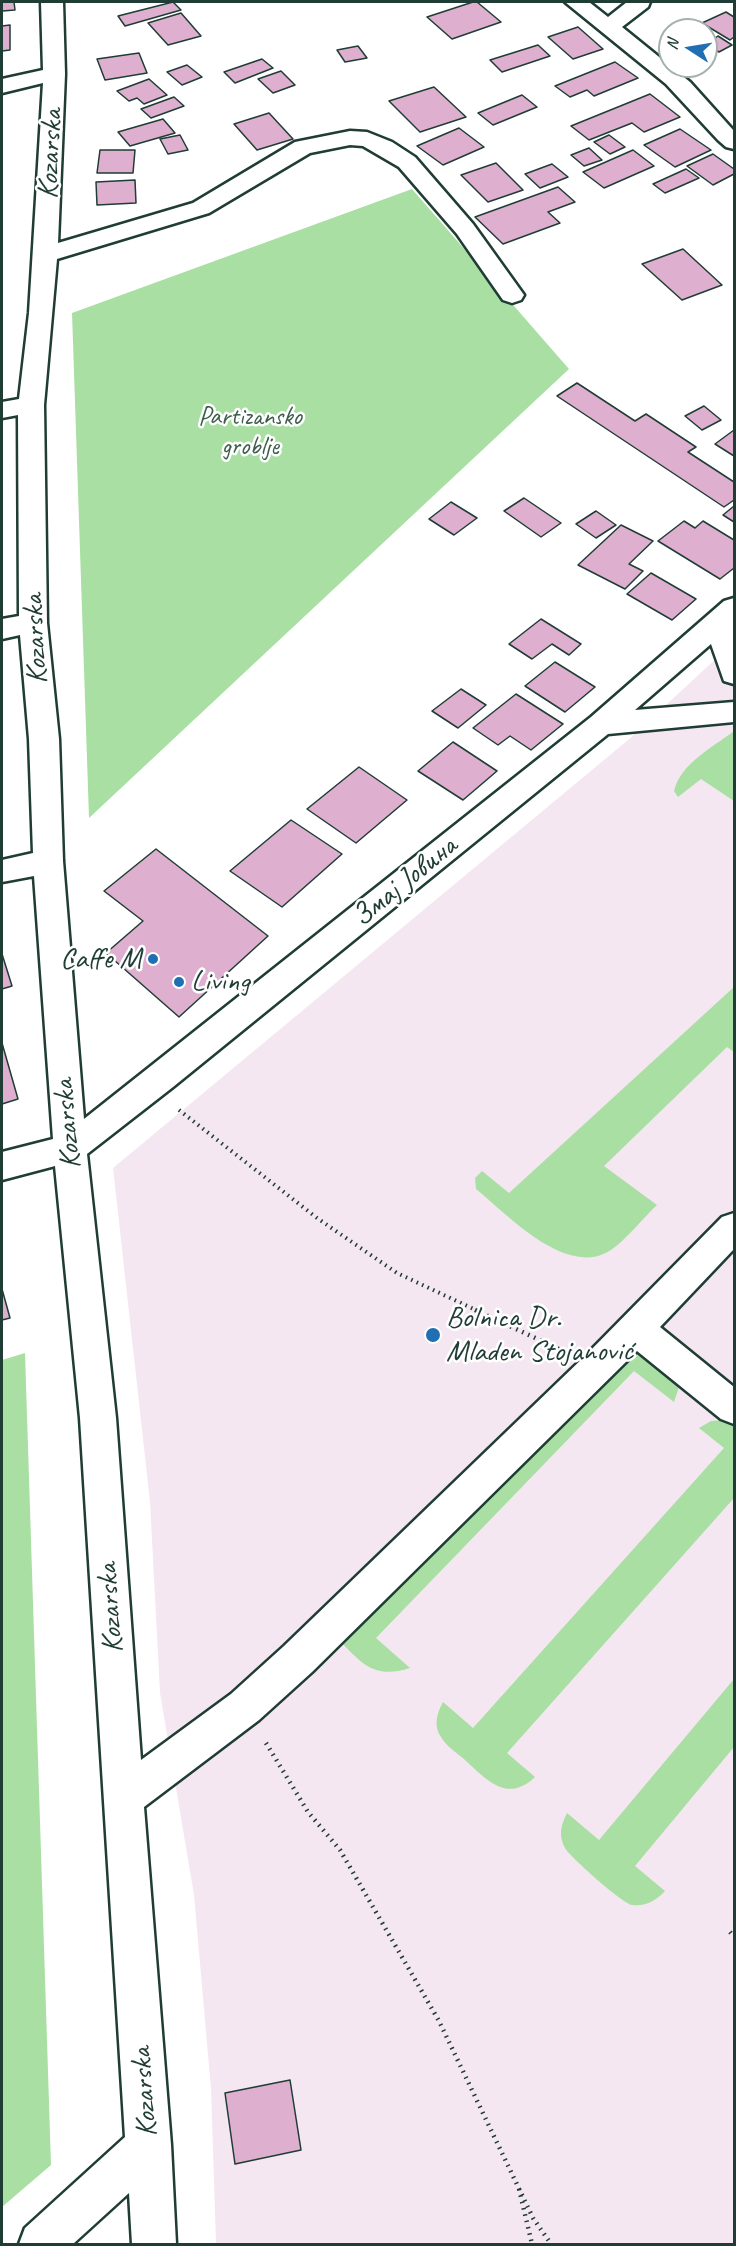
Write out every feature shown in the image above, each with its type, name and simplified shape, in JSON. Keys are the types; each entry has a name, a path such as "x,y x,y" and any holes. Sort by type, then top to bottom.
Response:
{"street":[{"name":"Kozarska","path":"52,2 54,74 46,254 16,408 44,739 48,861 70,1148 98,1418 154,2244"},
{"path":"576,2 674,79 694,98 717,129 735,142"},
{"path":"608,28 640,2"},
{"path":"2,86 54,74"},
{"path":"46,254 201,208 303,147 350,138 367,140 384,147 407,162 465,229 512,295"},
{"path":"729,614 724,645 735,674"},
{"name":"Змај Јовина","path":"70,1148 602,724 729,614"},
{"path":"2,629 33,623"},
{"path":"602,724 735,712"},
{"path":"2,872 48,861"},
{"path":"2,1166 70,1148"},
{"path":"123,1798 245,1707 298,1659 598,1367 735,1227"},
{"path":"636,1329 735,1408"},
{"path":"40,2244 149,2145"}],"path":[{"path":"149,1086 317,1218 397,1273 598,1367"},
{"path":"245,1707 308,1812 340,1850 439,2021 533,2218 550,2244"},
{"path":"730,1932 735,1937"},
{"path":"516,2179 532,2244"}],"shaded area":[{"name":"Bolnica Dr. Mladen Stojanović","path":"734,642 734,2244 216,2244 211,2089 194,1895 160,1693 150,1502 113,1168 628,740"}],"green space":[{"name":"Partizansko groblje","path":"412,189 569,369 89,818 72,313"},
{"path":"734,731 734,801 701,779 678,797 674,791 683,772 698,757"},
{"path":"734,987 734,1052 727,1047 604,1166 657,1205 629,1235 611,1250 594,1257 576,1256 557,1250 521,1227 476,1189 475,1178 482,1171 509,1193"},
{"path":"603,1351 644,1356 676,1379 679,1387 674,1402 634,1371 376,1638 410,1668 386,1672 376,1670 360,1661 336,1637 336,1607 578,1362"},
{"path":"25,1353 51,2165 2,2207 2,1360"},
{"path":"725,1420 734,1423 734,1498 507,1753 535,1777 525,1785 515,1788 497,1786 489,1781 443,1740 437,1728 437,1720 443,1702 473,1728 724,1448 699,1428 711,1421"},
{"path":"734,1679 734,1747 635,1866 665,1891 650,1902 632,1905 618,1897 565,1848 561,1834 565,1817 567,1813 599,1840"}],"building":[{"path":"2,2 14,2 15,10 2,11"},
{"path":"173,2 181,10 125,26 118,16"},
{"path":"477,2 501,22 452,39 427,17"},
{"path":"726,12 734,17 734,37 730,40 718,33 718,18 713,18"},
{"path":"181,13 201,36 168,45 148,23"},
{"path":"10,25 10,50 2,51 2,26"},
{"path":"578,27 603,49 573,59 548,37"},
{"path":"718,36 732,45 718,51"},
{"path":"538,45 550,56 502,72 490,60"},
{"path":"358,46 367,58 345,62 337,50"},
{"path":"139,53 147,73 105,80 97,59"},
{"path":"262,59 273,68 235,83 224,72"},
{"path":"615,62 638,78 594,96 587,90 570,97 555,86"},
{"path":"187,65 202,77 182,85 167,72"},
{"path":"281,71 295,85 273,93 258,79"},
{"path":"149,79 167,95 144,104 137,98 129,101 117,91"},
{"path":"434,87 466,117 420,132 389,101"},
{"path":"650,94 680,117 644,132 632,123 589,140 571,126"},
{"path":"522,95 537,107 493,125 478,113"},
{"path":"174,97 184,106 151,118 141,109"},
{"path":"269,113 293,139 257,150 234,124"},
{"path":"163,119 175,133 130,146 118,132"},
{"path":"459,128 484,147 443,165 417,146"},
{"path":"680,129 711,150 675,167 644,145"},
{"path":"180,135 188,150 168,154 160,139"},
{"path":"609,135 625,147 610,154 594,142"},
{"path":"589,148 602,160 584,166 571,155"},
{"path":"100,150 135,150 133,173 97,173"},
{"path":"633,150 654,166 604,188 583,172"},
{"path":"713,154 734,169 734,174 713,185 687,166"},
{"path":"496,163 523,190 488,202 461,175"},
{"path":"552,164 568,177 540,188 525,174"},
{"path":"686,169 699,178 665,193 653,184"},
{"path":"135,180 136,203 97,205 96,182"},
{"path":"558,187 575,202 548,212 560,223 503,244 475,217"},
{"path":"683,249 722,285 682,300 642,264"},
{"path":"577,383 635,421 646,414 696,447 688,452 734,482 734,500 724,507 557,396"},
{"path":"704,406 721,420 702,430 685,416"},
{"path":"734,430 734,456 715,444"},
{"path":"524,498 561,523 541,537 504,511"},
{"path":"451,502 477,518 454,535 429,519"},
{"path":"734,506 734,522 723,515"},
{"path":"596,511 616,525 596,538 576,524"},
{"path":"684,521 695,528 703,521 734,540 734,568 720,579 658,541"},
{"path":"621,525 653,541 629,564 643,571 625,589 578,565"},
{"path":"651,573 696,599 672,620 627,594"},
{"path":"541,619 581,644 569,655 552,644 532,659 509,644"},
{"path":"555,662 595,687 565,712 525,686"},
{"path":"461,689 486,705 458,728 432,711"},
{"path":"516,694 563,724 531,750 510,736 498,745 473,728"},
{"path":"453,742 497,771 463,800 418,771"},
{"path":"359,767 407,800 356,843 307,809"},
{"path":"291,820 342,854 282,907 230,871"},
{"path":"156,849 268,936 179,1017 106,953 143,921 104,891"},
{"path":"2,954 12,986 2,989"},
{"path":"2,1043 18,1099 2,1104"},
{"path":"2,1289 10,1318 2,1320"},
{"path":"290,2080 301,2150 235,2164 225,2093"}],"place":[{"name":"Caffe M","path":"153,959"},
{"name":"Living","path":"179,982"},
{"name":"Bolnica Dr. Mladen Stojanović","path":"433,1335"}]}
